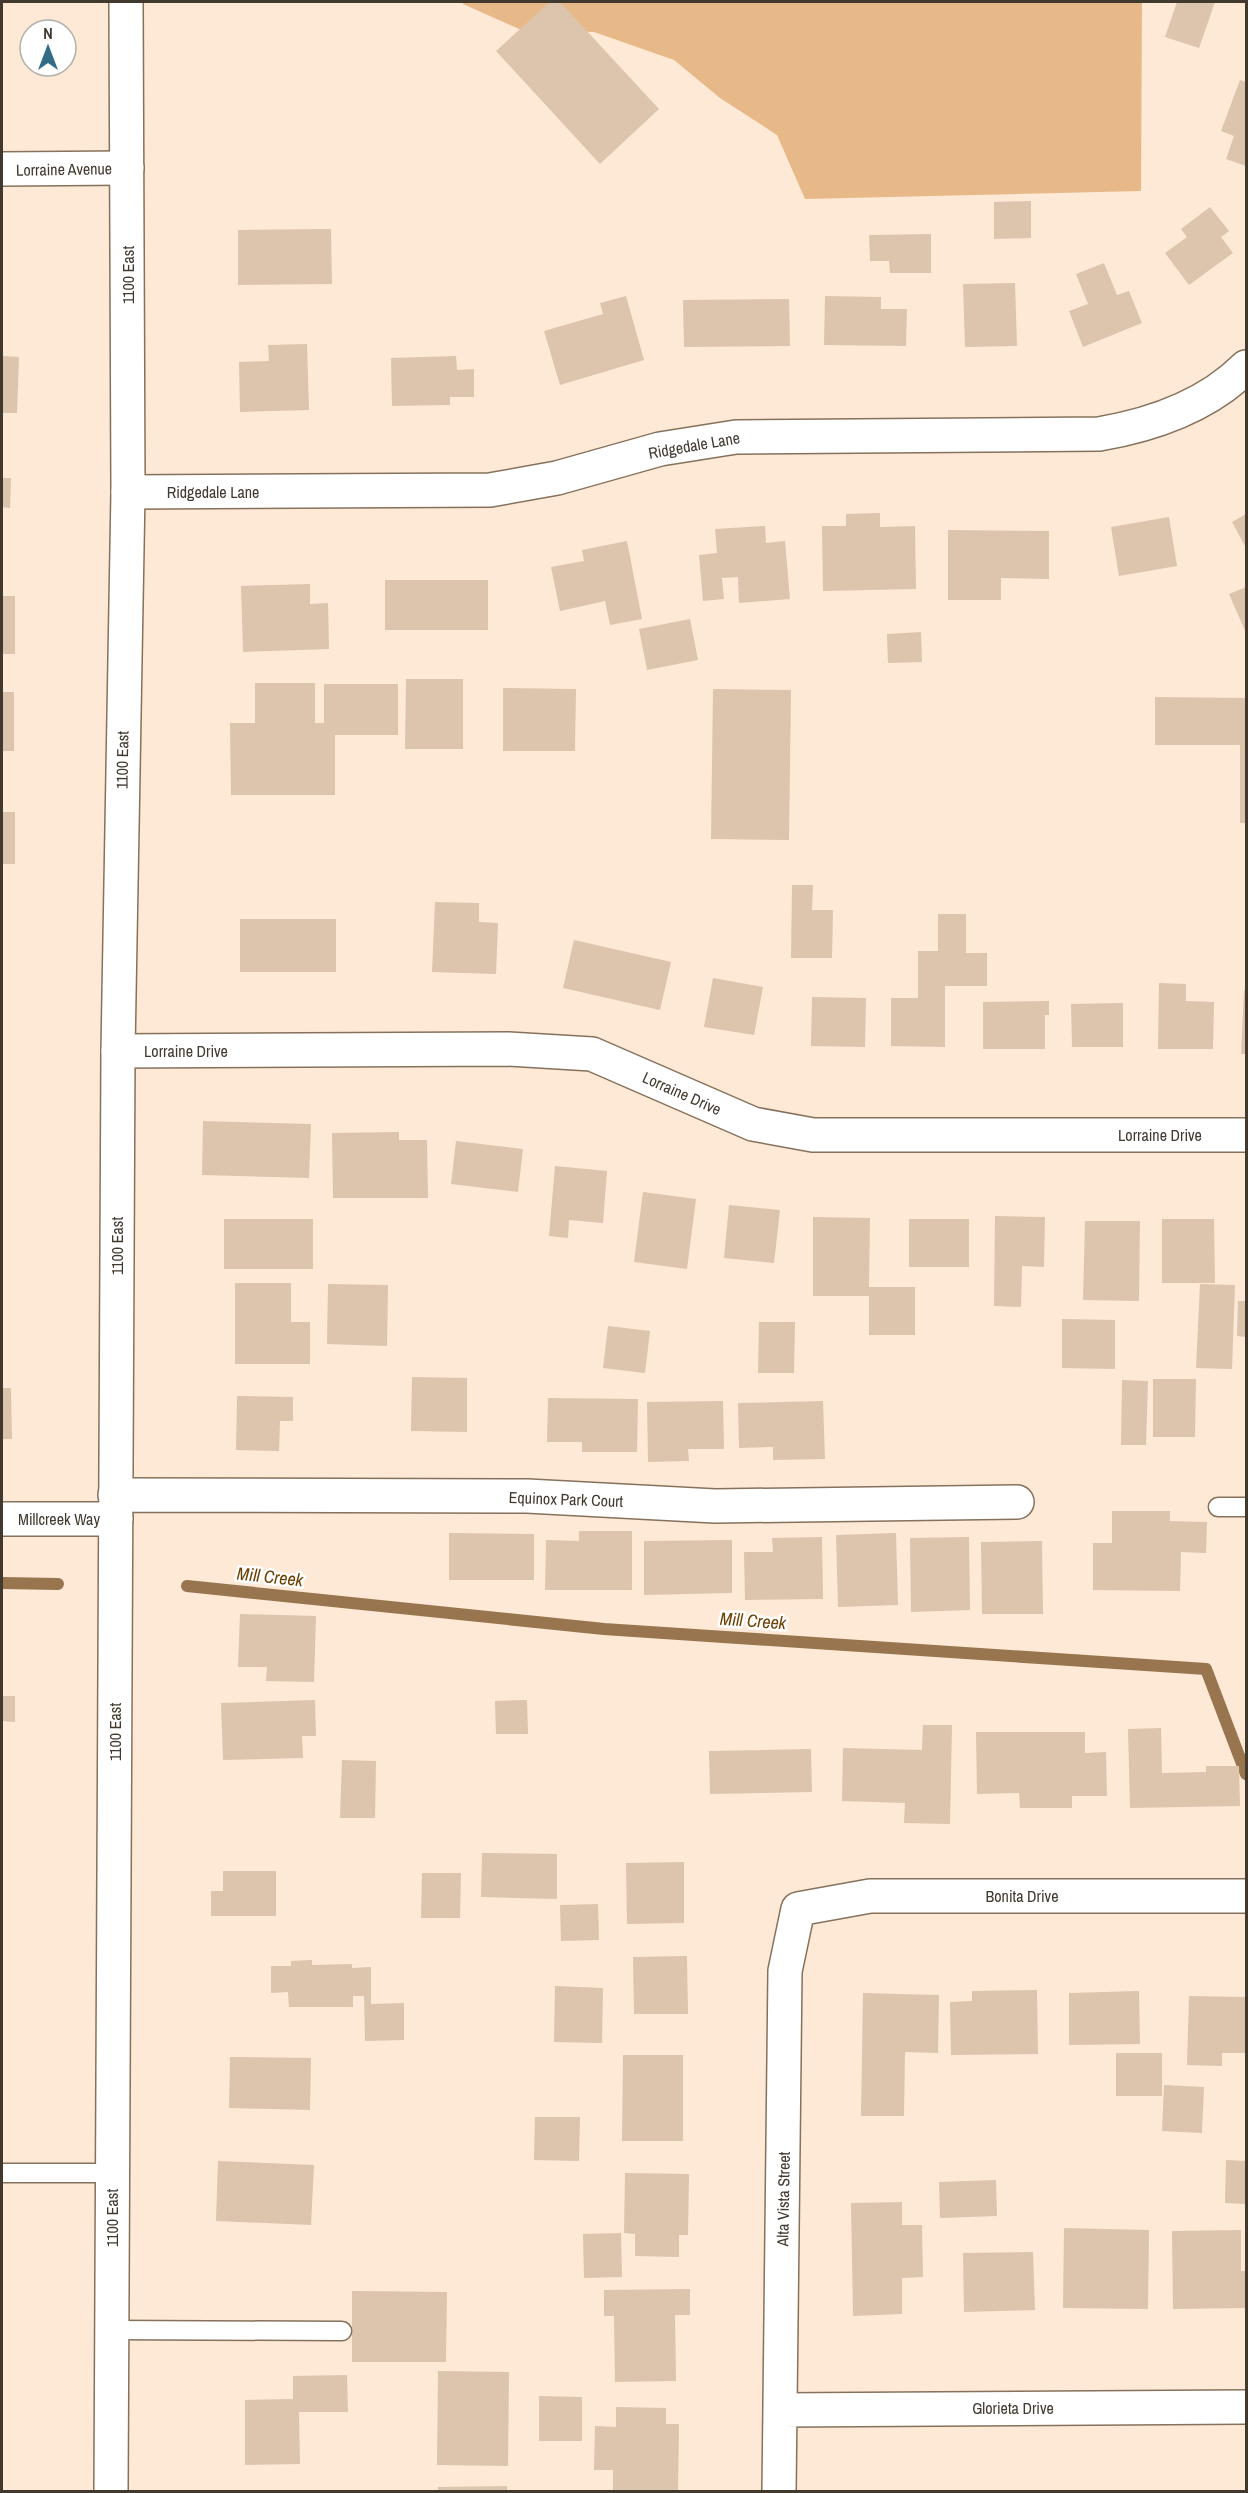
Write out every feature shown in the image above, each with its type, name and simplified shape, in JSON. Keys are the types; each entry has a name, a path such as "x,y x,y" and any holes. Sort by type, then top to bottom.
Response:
{"street":[{"name":"1100 East","path":"111,2492 118,1051 128,492 126,2"},
{"name":"Lorraine Avenue","path":"2,169 127,168"},
{"name":"Ridgedale Lane","path":"128,492 490,490 557,478 660,448 736,436 1070,436 1099,434 1131,428 1173,414 1215,391 1246,367"},
{"name":"Lorraine Drive","path":"118,1051 508,1049 592,1054 753,1124 813,1135 1246,1135"},
{"name":"Equinox Park Court","path":"116,1508 526,1496 715,1506 1017,1502"},
{"name":"Millcreek Way","path":"2,1520 116,1508"},
{"name":"Bonita Drive","path":"798,1909 870,1896 1246,1896"},
{"name":"Alta Vista Street","path":"779,2492 785,1971 798,1909"},
{"name":"Glorieta Drive","path":"780,2410 1246,2407"}],"lane":[{"path":"1218,1507 1246,1507"},
{"path":"2,2173 112,2173"},
{"path":"112,2330 342,2331"}],"shaded area":[{"path":"463,2 1142,2 1141,191 805,199 777,135 720,98 674,60 594,32 519,29 463,4"}],"building":[{"path":"550,2 560,2 659,109 600,164 496,51"},
{"path":"1177,2 1215,2 1199,48 1165,37"},
{"path":"1240,80 1246,82 1246,166 1226,159 1234,136 1221,131"},
{"path":"1031,201 1031,238 994,239 994,202"},
{"path":"1210,207 1229,231 1221,237 1233,253 1189,285 1165,253 1187,237 1181,229"},
{"path":"331,229 332,284 238,285 238,230"},
{"path":"931,234 931,273 890,273 889,261 870,261 869,235"},
{"path":"1104,263 1117,295 1129,291 1142,323 1083,347 1069,311 1088,304 1076,274"},
{"path":"1015,283 1017,346 965,347 963,284"},
{"path":"626,296 644,360 560,385 544,331 603,314 600,303"},
{"path":"825,296 881,297 881,309 907,309 906,346 824,345"},
{"path":"789,299 790,346 684,347 683,300"},
{"path":"307,344 309,410 240,412 239,362 269,361 268,345"},
{"path":"2,356 19,357 17,413 2,413"},
{"path":"456,356 457,370 474,369 474,397 450,397 450,405 392,406 391,358"},
{"path":"2,478 11,478 10,508 2,507"},
{"path":"880,513 880,527 915,526 916,589 823,591 822,526 846,526 846,514"},
{"path":"1246,514 1246,548 1232,522"},
{"path":"1169,517 1177,566 1119,576 1111,527"},
{"path":"765,526 766,543 785,541 790,599 739,603 738,577 722,578 724,599 703,601 699,555 717,553 715,529"},
{"path":"948,530 1049,531 1049,579 1001,578 1001,600 948,600"},
{"path":"627,541 642,619 610,625 605,601 560,611 551,567 584,561 582,550"},
{"path":"385,580 488,580 488,630 385,630"},
{"path":"310,584 310,604 328,603 329,649 243,652 241,586"},
{"path":"1246,587 1246,633 1229,594"},
{"path":"2,596 15,596 15,654 2,654"},
{"path":"690,619 698,660 647,670 639,629"},
{"path":"921,632 922,662 888,663 887,634"},
{"path":"406,679 463,679 463,749 405,749"},
{"path":"255,683 315,683 315,723 324,723 324,684 398,684 398,735 335,735 335,795 231,795 230,723 255,723"},
{"path":"503,688 576,689 575,751 503,751"},
{"path":"713,689 791,690 789,840 711,839"},
{"path":"2,692 14,692 14,751 2,751"},
{"path":"1155,697 1246,698 1246,823 1240,823 1240,745 1155,745"},
{"path":"2,812 15,812 15,864 2,864"},
{"path":"792,885 813,885 812,910 833,910 832,958 791,958"},
{"path":"435,902 479,903 479,922 498,923 496,974 432,972"},
{"path":"938,914 966,914 966,953 987,953 987,986 945,986 945,1047 891,1046 891,998 918,998 918,951 938,951"},
{"path":"240,919 336,919 336,972 240,972"},
{"path":"574,940 671,962 660,1010 563,988"},
{"path":"713,978 763,987 754,1035 704,1027"},
{"path":"1159,983 1186,984 1186,1001 1214,1002 1213,1049 1158,1049"},
{"path":"1244,990 1246,990 1246,1054 1241,1054"},
{"path":"812,997 866,998 865,1047 811,1046"},
{"path":"1049,1001 1049,1015 1045,1015 1045,1049 983,1049 983,1002"},
{"path":"1123,1003 1123,1047 1072,1047 1071,1004"},
{"path":"203,1121 311,1124 309,1178 202,1175"},
{"path":"399,1132 399,1140 427,1140 428,1198 333,1198 332,1133"},
{"path":"456,1141 523,1149 518,1192 451,1184"},
{"path":"555,1166 607,1171 603,1223 569,1220 568,1238 549,1236"},
{"path":"643,1192 696,1199 687,1269 634,1262"},
{"path":"729,1205 780,1210 774,1263 724,1258"},
{"path":"995,1216 1045,1217 1044,1267 1022,1266 1021,1307 994,1306"},
{"path":"813,1217 870,1218 869,1287 915,1287 915,1335 869,1335 869,1296 813,1296"},
{"path":"224,1219 313,1219 313,1269 224,1269"},
{"path":"909,1219 969,1219 969,1267 909,1267"},
{"path":"1162,1219 1214,1219 1215,1283 1162,1283"},
{"path":"1085,1221 1140,1221 1139,1301 1083,1300"},
{"path":"235,1283 291,1283 291,1322 310,1322 310,1364 235,1364"},
{"path":"328,1284 388,1285 387,1346 327,1344"},
{"path":"1200,1284 1235,1285 1232,1369 1196,1368"},
{"path":"1238,1301 1246,1301 1246,1337 1237,1336"},
{"path":"1062,1319 1115,1320 1115,1369 1062,1368"},
{"path":"759,1322 795,1322 794,1373 758,1373"},
{"path":"608,1326 650,1331 645,1373 603,1368"},
{"path":"412,1377 467,1378 467,1432 411,1431"},
{"path":"1153,1379 1196,1379 1195,1437 1153,1437"},
{"path":"1122,1380 1148,1381 1146,1445 1121,1445"},
{"path":"2,1388 11,1388 12,1439 2,1439"},
{"path":"237,1396 293,1397 293,1421 280,1421 279,1451 236,1450"},
{"path":"548,1398 638,1399 637,1452 582,1452 582,1442 547,1442"},
{"path":"723,1401 724,1449 688,1449 689,1461 648,1462 647,1402"},
{"path":"823,1401 825,1459 773,1460 773,1447 739,1448 738,1403"},
{"path":"1112,1511 1170,1511 1170,1521 1207,1522 1206,1553 1181,1552 1180,1591 1093,1590 1093,1543 1112,1543"},
{"path":"579,1531 632,1531 632,1590 545,1590 546,1540 579,1541"},
{"path":"449,1533 534,1534 534,1580 449,1580"},
{"path":"896,1533 898,1605 838,1607 836,1535"},
{"path":"822,1537 823,1599 745,1600 744,1552 773,1552 772,1538"},
{"path":"969,1537 970,1610 911,1612 910,1538"},
{"path":"732,1540 732,1593 644,1595 644,1541"},
{"path":"1042,1541 1043,1614 982,1614 981,1542"},
{"path":"240,1614 316,1616 314,1682 266,1681 267,1667 238,1667"},
{"path":"2,1696 15,1696 15,1722 2,1721"},
{"path":"315,1700 316,1736 302,1736 303,1758 223,1760 221,1703"},
{"path":"527,1700 528,1734 496,1734 495,1701"},
{"path":"923,1725 952,1725 950,1824 904,1823 905,1803 842,1801 843,1748 922,1750"},
{"path":"1161,1728 1162,1773 1206,1772 1206,1766 1239,1766 1240,1806 1130,1808 1128,1729"},
{"path":"976,1732 1085,1732 1085,1753 1106,1752 1107,1796 1072,1796 1072,1808 1020,1808 1019,1793 977,1794"},
{"path":"811,1749 812,1792 710,1794 709,1751"},
{"path":"342,1760 376,1761 375,1818 340,1818"},
{"path":"482,1853 557,1854 557,1899 481,1897"},
{"path":"684,1862 684,1923 627,1924 626,1863"},
{"path":"223,1871 276,1871 276,1916 211,1916 211,1891 223,1891"},
{"path":"422,1873 461,1873 460,1918 421,1918"},
{"path":"598,1904 599,1940 561,1941 560,1905"},
{"path":"687,1956 688,2014 634,2014 633,1957"},
{"path":"312,1960 312,1965 352,1964 352,1968 371,1967 371,2004 404,2003 404,2040 365,2041 364,1996 353,1996 353,2007 289,2007 288,1992 271,1993 271,1966 291,1966 291,1961"},
{"path":"555,1986 603,1988 602,2043 554,2042"},
{"path":"1037,1990 1038,2054 951,2055 950,2002 972,2001 972,1991"},
{"path":"1139,1991 1140,2044 1069,2045 1069,1993"},
{"path":"863,1993 939,1995 938,2053 905,2052 904,2116 861,2116"},
{"path":"1189,1996 1246,1997 1246,2053 1222,2053 1222,2066 1187,2065"},
{"path":"1116,2053 1162,2053 1162,2096 1116,2096"},
{"path":"623,2055 683,2055 683,2141 622,2141"},
{"path":"230,2057 311,2058 310,2110 229,2108"},
{"path":"1164,2085 1204,2087 1202,2133 1162,2131"},
{"path":"535,2117 580,2117 579,2161 534,2160"},
{"path":"1226,2160 1246,2161 1246,2204 1225,2203"},
{"path":"218,2161 314,2165 311,2225 216,2221"},
{"path":"625,2173 689,2174 688,2235 679,2235 679,2257 635,2256 635,2234 624,2233"},
{"path":"996,2180 997,2216 940,2218 939,2182"},
{"path":"902,2202 902,2225 922,2225 923,2277 902,2278 902,2314 853,2316 851,2203"},
{"path":"1064,2228 1149,2230 1148,2309 1063,2308"},
{"path":"1241,2230 1241,2271 1246,2271 1246,2308 1173,2309 1172,2231"},
{"path":"621,2233 622,2277 584,2278 583,2234"},
{"path":"1033,2252 1035,2310 964,2312 963,2253"},
{"path":"690,2289 690,2315 675,2315 676,2381 615,2382 614,2316 604,2316 604,2290"},
{"path":"352,2291 447,2292 446,2362 352,2362"},
{"path":"438,2371 509,2372 508,2466 437,2465"},
{"path":"347,2375 348,2412 299,2412 300,2464 245,2465 245,2400 293,2399 293,2376"},
{"path":"539,2396 582,2397 582,2441 539,2441"},
{"path":"616,2407 666,2408 666,2424 679,2424 678,2492 613,2492 613,2470 594,2470 595,2426 616,2427"},
{"path":"507,2486 507,2492 438,2492 438,2487"}],"waterway":[{"name":"Mill Creek","path":"2,1583 58,1584"},
{"name":"Mill Creek","path":"187,1586 604,1629 1206,1669 1246,1774"}]}
